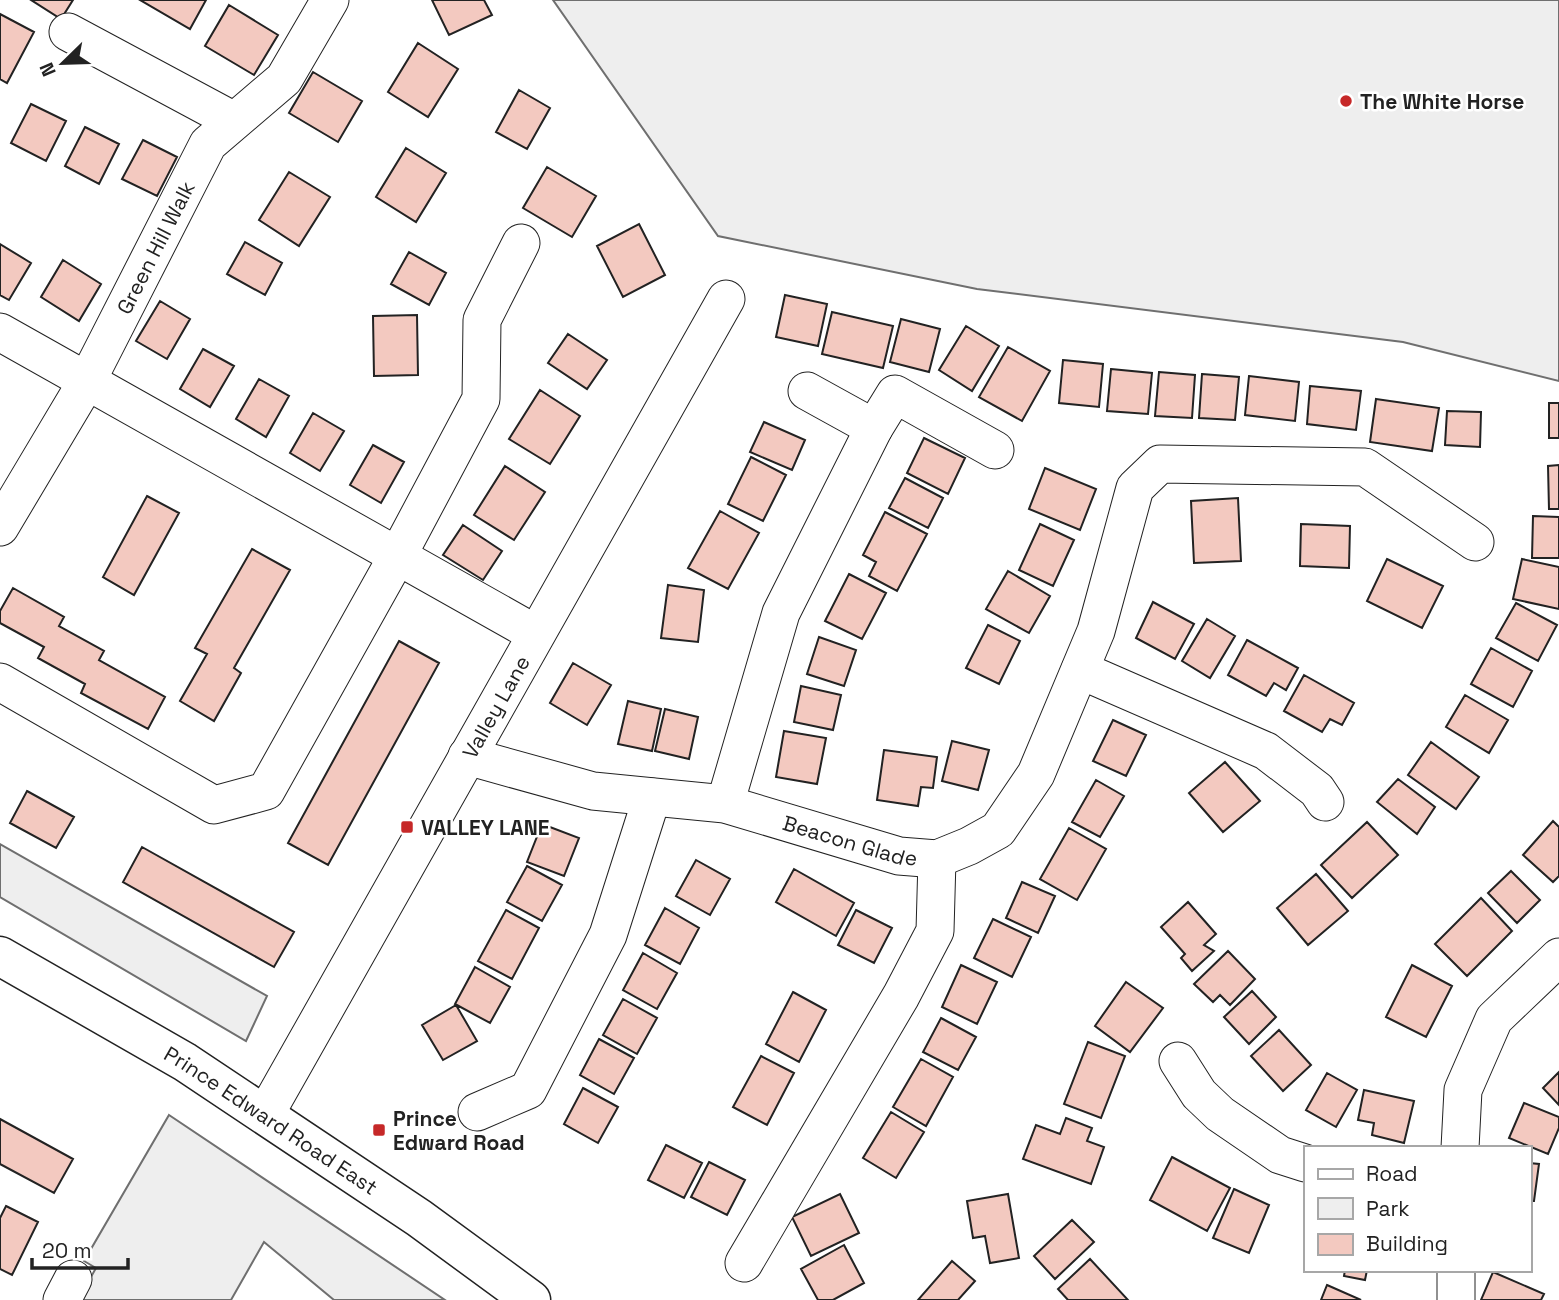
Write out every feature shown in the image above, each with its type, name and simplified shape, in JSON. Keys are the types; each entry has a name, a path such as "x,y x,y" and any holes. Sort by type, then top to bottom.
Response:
{"main road":[{"name":"Prince Edward Road East","path":"0,956 184,1062 419,1217 531,1300"}],"street":[{"name":"Green Hill Walk","path":"0,527 87,381 208,144 284,79 330,0"},
{"path":"68,32 234,121"},
{"path":"0,682 214,805 266,791 398,555 481,399 482,320 521,243"},
{"name":"Valley Lane","path":"265,1115 726,299"},
{"path":"0,332 536,634"},
{"path":"807,391 874,428"},
{"path":"725,804 781,613 874,428 895,394 995,450"},
{"name":"Beacon Glade","path":"467,756 593,791 725,804 899,856 937,859 998,830 1035,774 1096,631 1135,488 1160,464 1364,467 1475,542"},
{"path":"1080,670 1266,751 1317,790 1325,802"},
{"path":"477,1112 528,1090 608,934 652,797"},
{"path":"744,1262 901,996 935,931 937,859"},
{"path":"1460,1146 1463,1090 1494,1019 1555,970"},
{"path":"1178,1061 1199,1094 1220,1114 1280,1155 1304,1163"},
{"path":"1456,1272 1456,1300"}],"green space":[{"path":"553,0 1559,0 1559,381 1403,342 977,289 718,236"},
{"path":"0,844 267,996 246,1041 0,897"},
{"path":"169,1115 445,1300 334,1300 264,1242 231,1300 78,1300 96,1268 84,1261"}],"building":[{"path":"31,0 73,0 61,19"},
{"path":"140,0 206,0 190,29"},
{"path":"432,0 484,0 492,15 449,35"},
{"path":"229,5 278,35 254,75 205,46"},
{"path":"0,14 34,32 7,83 0,79"},
{"path":"418,43 458,69 428,117 388,92"},
{"path":"313,72 362,101 338,142 289,113"},
{"path":"519,90 550,108 527,149 496,132"},
{"path":"31,104 66,121 46,161 11,143"},
{"path":"85,127 119,144 99,184 65,166"},
{"path":"143,140 177,157 157,196 122,179"},
{"path":"406,148 446,173 416,222 376,197"},
{"path":"547,167 596,196 572,237 523,208"},
{"path":"289,172 330,197 299,246 259,220"},
{"path":"639,224 665,275 623,297 597,246"},
{"path":"245,242 282,263 265,295 227,274"},
{"path":"0,244 31,263 9,300 0,295"},
{"path":"409,252 446,273 429,305 391,284"},
{"path":"63,260 101,284 79,321 41,297"},
{"path":"785,295 827,304 818,346 776,337"},
{"path":"160,301 190,319 167,359 136,341"},
{"path":"832,312 893,326 883,368 822,354"},
{"path":"417,315 418,375 374,376 373,316"},
{"path":"901,319 940,329 929,372 890,362"},
{"path":"966,326 999,346 972,391 939,370"},
{"path":"568,334 607,360 587,389 548,363"},
{"path":"1008,347 1050,371 1022,421 979,397"},
{"path":"203,349 234,366 210,407 180,389"},
{"path":"1063,360 1103,364 1099,407 1059,403"},
{"path":"1111,369 1152,373 1148,414 1107,411"},
{"path":"1159,372 1195,375 1192,418 1155,416"},
{"path":"1202,374 1239,377 1235,420 1199,418"},
{"path":"1249,376 1299,382 1295,421 1245,415"},
{"path":"259,379 289,396 266,437 236,419"},
{"path":"1310,386 1361,391 1356,430 1307,424"},
{"path":"540,390 580,416 550,464 509,439"},
{"path":"1376,399 1439,408 1432,451 1370,442"},
{"path":"1549,403 1559,403 1559,438 1549,438"},
{"path":"1447,411 1481,412 1480,447 1445,445"},
{"path":"313,413 344,431 320,471 290,453"},
{"path":"764,422 805,440 792,470 750,452"},
{"path":"924,438 965,458 948,494 907,473"},
{"path":"373,445 404,462 381,503 350,485"},
{"path":"751,457 786,475 763,521 728,504"},
{"path":"1559,465 1559,509 1549,509 1548,466"},
{"path":"505,466 545,492 514,540 474,515"},
{"path":"1045,468 1096,489 1080,530 1029,509"},
{"path":"905,478 943,498 928,528 889,508"},
{"path":"147,496 179,513 134,595 103,577"},
{"path":"1238,498 1241,561 1194,563 1191,501"},
{"path":"720,511 759,533 728,589 688,568"},
{"path":"885,512 927,534 897,591 869,576 876,562 863,555"},
{"path":"1533,516 1559,517 1559,558 1532,558"},
{"path":"1040,524 1074,540 1053,586 1019,570"},
{"path":"1301,524 1350,526 1349,568 1300,566"},
{"path":"463,525 502,551 483,580 443,555"},
{"path":"252,549 290,570 234,668 241,673 214,721 180,701 207,654 195,648"},
{"path":"1387,559 1443,586 1422,628 1367,601"},
{"path":"1522,559 1559,567 1559,609 1513,599"},
{"path":"1008,571 1050,596 1029,633 986,609"},
{"path":"849,574 886,593 862,639 825,621"},
{"path":"668,585 704,590 698,642 661,638"},
{"path":"13,588 64,617 59,626 104,651 99,660 165,697 148,729 81,693 85,684 38,658 44,647 0,623 0,611"},
{"path":"1153,602 1194,624 1175,659 1136,638"},
{"path":"1516,603 1557,625 1538,661 1496,638"},
{"path":"1207,619 1235,636 1210,678 1182,661"},
{"path":"988,625 1020,641 999,684 966,668"},
{"path":"819,637 856,650 844,686 807,674"},
{"path":"1247,640 1298,668 1286,690 1274,683 1266,696 1228,675"},
{"path":"399,641 439,663 328,865 288,843"},
{"path":"1491,648 1532,671 1513,707 1471,684"},
{"path":"573,663 611,685 587,725 550,703"},
{"path":"1304,675 1354,703 1342,725 1330,719 1322,732 1284,711"},
{"path":"801,686 841,695 833,730 794,722"},
{"path":"1465,695 1508,720 1489,753 1446,727"},
{"path":"628,701 661,709 652,751 618,744"},
{"path":"665,709 698,717 689,759 655,751"},
{"path":"1113,720 1146,735 1126,776 1093,761"},
{"path":"784,731 826,738 817,784 776,777"},
{"path":"952,741 989,750 978,790 942,781"},
{"path":"1431,742 1479,777 1456,809 1408,775"},
{"path":"884,750 937,757 933,788 921,787 918,806 877,800"},
{"path":"1225,762 1260,801 1223,832 1189,793"},
{"path":"1398,779 1435,807 1417,834 1377,802"},
{"path":"1096,780 1124,796 1100,837 1072,822"},
{"path":"27,791 74,817 56,848 10,823"},
{"path":"1553,821 1559,827 1559,876 1553,882 1523,855"},
{"path":"1367,822 1398,855 1352,898 1321,865"},
{"path":"542,824 579,838 564,876 527,862"},
{"path":"1069,828 1106,849 1077,900 1040,879"},
{"path":"142,847 294,932 274,967 123,882"},
{"path":"696,860 730,879 710,915 676,896"},
{"path":"527,866 562,885 542,921 507,902"},
{"path":"794,869 854,903 836,936 776,902"},
{"path":"1511,871 1540,900 1517,923 1488,893"},
{"path":"1316,874 1348,911 1308,945 1277,908"},
{"path":"1022,882 1055,896 1038,933 1006,918"},
{"path":"1481,898 1512,931 1467,976 1435,944"},
{"path":"1188,902 1216,934 1204,945 1214,951 1192,971 1181,958 1185,954 1161,927"},
{"path":"665,908 699,928 680,964 645,945"},
{"path":"506,910 539,928 512,979 478,961"},
{"path":"856,910 892,928 874,963 838,945"},
{"path":"993,919 1031,937 1012,977 974,958"},
{"path":"1228,951 1255,979 1230,1005 1220,995 1213,1002 1194,984"},
{"path":"643,953 677,973 657,1009 623,990"},
{"path":"961,965 997,982 977,1024 942,1007"},
{"path":"1412,965 1452,986 1426,1037 1386,1017"},
{"path":"475,967 510,987 490,1023 455,1004"},
{"path":"1126,982 1163,1008 1130,1052 1095,1026"},
{"path":"1252,991 1276,1017 1249,1044 1224,1017"},
{"path":"793,992 826,1010 799,1062 766,1044"},
{"path":"623,999 657,1018 637,1054 603,1035"},
{"path":"456,1005 477,1041 443,1060 422,1025"},
{"path":"941,1018 976,1037 958,1070 923,1052"},
{"path":"1279,1030 1311,1065 1283,1091 1251,1056"},
{"path":"599,1039 634,1058 614,1094 580,1075"},
{"path":"1088,1042 1125,1056 1101,1118 1064,1104"},
{"path":"761,1056 794,1073 767,1125 733,1107"},
{"path":"921,1059 953,1077 926,1126 893,1107"},
{"path":"1559,1072 1559,1105 1543,1088"},
{"path":"1327,1073 1357,1090 1336,1127 1306,1110"},
{"path":"583,1088 618,1107 598,1143 564,1124"},
{"path":"1364,1090 1414,1101 1404,1143 1372,1135 1374,1123 1358,1120"},
{"path":"1524,1103 1559,1117 1559,1128 1548,1154 1509,1138"},
{"path":"891,1112 924,1132 896,1178 863,1158"},
{"path":"1066,1118 1092,1128 1087,1141 1104,1147 1091,1184 1023,1159 1036,1125 1060,1134"},
{"path":"0,1119 73,1159 54,1193 0,1164"},
{"path":"666,1145 702,1163 684,1198 648,1180"},
{"path":"1172,1157 1230,1188 1207,1231 1150,1200"},
{"path":"709,1162 745,1180 727,1215 691,1197"},
{"path":"1531,1163 1539,1164 1534,1201 1531,1201"},
{"path":"1234,1189 1269,1205 1249,1253 1213,1238"},
{"path":"840,1194 859,1233 811,1256 792,1217"},
{"path":"1008,1194 1019,1258 990,1263 985,1236 973,1238 967,1201"},
{"path":"6,1206 38,1222 12,1275 0,1269 0,1218"},
{"path":"1072,1220 1094,1242 1055,1279 1034,1256"},
{"path":"844,1245 864,1283 833,1300 818,1300 801,1269"},
{"path":"1090,1259 1128,1300 1068,1300 1058,1289"},
{"path":"952,1261 975,1281 958,1300 918,1300"},
{"path":"1345,1272 1367,1272 1365,1280 1344,1276"},
{"path":"1493,1272 1544,1294 1541,1300 1481,1300"},
{"path":"1327,1285 1361,1300 1321,1300"}],"place":[{"name":"The White Horse","path":"1346,101"},
{"name":"VALLEY LANE","path":"407,827"},
{"name":"Prince Edward Road","path":"379,1130"}]}
